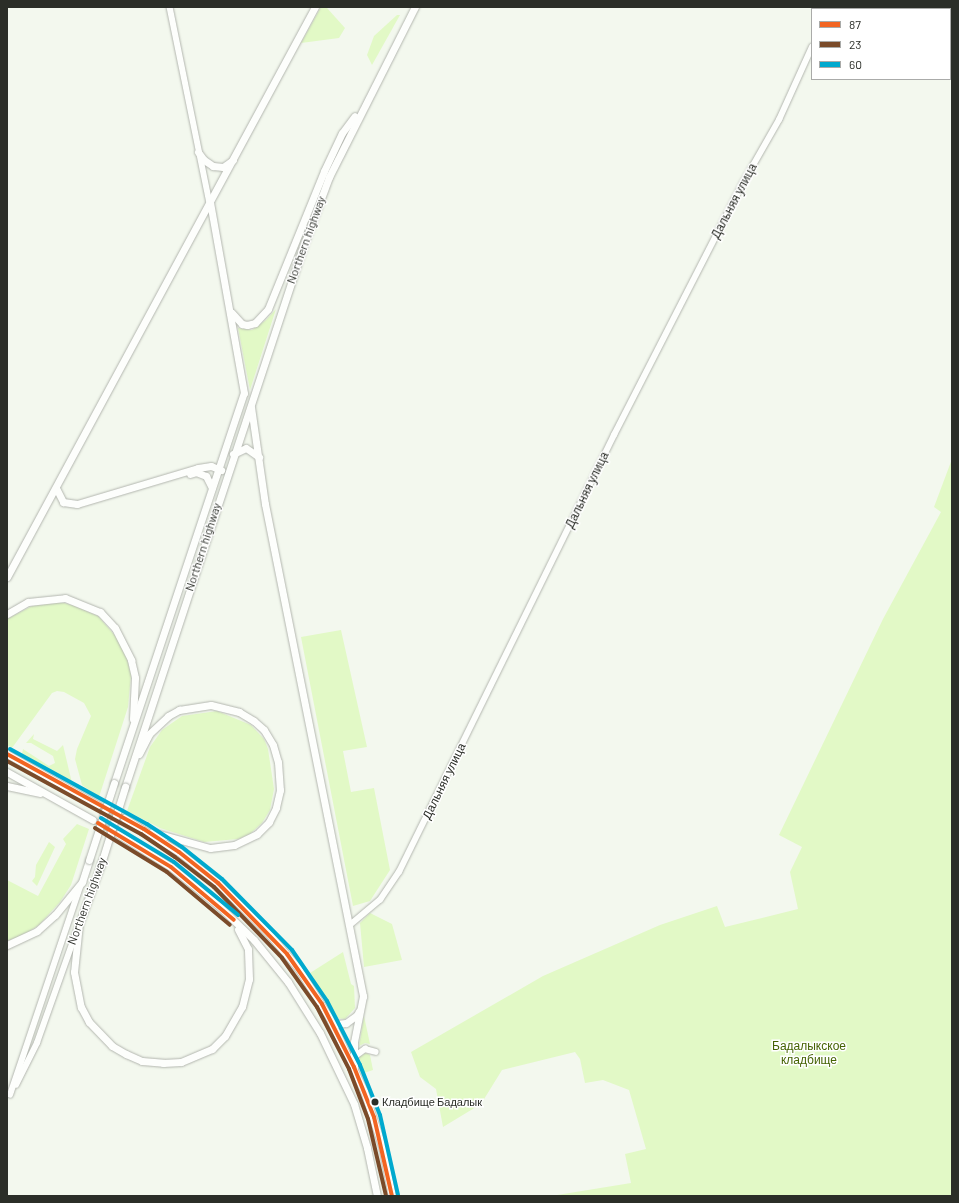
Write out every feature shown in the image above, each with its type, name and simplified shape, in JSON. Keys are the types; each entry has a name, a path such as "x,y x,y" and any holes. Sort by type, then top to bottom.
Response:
{"main road":[{"path":"7,577 315,7"},
{"name":"Northern highway","path":"79,924 101,864 227,472 302,250 329,178 364,104 415,7"},
{"path":"230,311 242,324 248,325 255,323 268,309 324,170 342,133 364,104"},
{"path":"198,152 213,166 224,167 234,159"},
{"name":"Northern highway","path":"82,882 212,488 244,386 210,203"},
{"path":"250,405 279,575 364,996 355,1037 354,1067"},
{"path":"233,454 246,448 258,457"},
{"path":"56,488 63,502 77,504 151,484 198,468 211,466 227,472"},
{"path":"180,475 200,473 206,476 212,488"},
{"path":"7,614 28,602 65,598 100,612 115,628 132,660 135,678 132,728"},
{"path":"128,778 149,734 158,724 179,710 196,706 218,706 240,712 264,730 273,745 278,762 280,790 276,808 268,822 257,834 234,845 210,848 144,829"},
{"path":"8,754 98,805"},
{"path":"7,772 93,820"},
{"path":"7,786 48,795"},
{"path":"124,818 144,829 218,883 260,925 298,968 329,1017 354,1067 374,1117 392,1196"},
{"path":"118,834 171,867 231,917 254,940 288,982 320,1033 354,1104 374,1178 377,1196"},
{"path":"7,945 37,931 65,904 82,882"},
{"path":"79,924 74,972 81,1007 90,1022 112,1046 126,1054 142,1061 163,1063 181,1062 212,1049 226,1036 242,1007 249,979 248,949 231,917"},
{"path":"329,1017 336,1024 352,1020 357,1016 364,996"},
{"path":"374,1178 388,1176"}],"street":[{"path":"170,7 198,152 210,203"},
{"name":"Дальняя улица","path":"350,924 380,900 399,872 614,435 743,183 779,120 811,49"},
{"name":"Northern highway","path":"8,1097 82,882"},
{"name":"Northern highway","path":"8,1097 37,1043 79,924"},
{"path":"354,1057 365,1049 376,1052"}],"green space":[{"path":"321,7 327,8 345,28 339,38 301,43"},
{"path":"397,15 400,15 372,65 367,55 374,36"},
{"path":"276,309 250,390 238,328 252,330 266,320"},
{"name":"Бадалыкское кладбище","path":"952,459 952,1196 551,1196 631,1183 625,1154 646,1149 629,1090 603,1080 585,1083 580,1059 575,1052 502,1070 481,1104 443,1127 436,1089 420,1077 411,1052 543,976 660,925 717,906 725,927 798,909 790,872 802,847 779,835 883,619 941,512 934,507"},
{"path":"60,602 72,605 98,616 118,639 126,654 131,675 128,707 99,797 82,785 75,759 77,749 91,716 84,703 64,692 57,691 52,693 12,748 7,745 7,619 32,606"},
{"path":"341,630 367,747 343,751 351,792 374,788 390,870 370,901 353,906 301,637"},
{"path":"217,711 251,725 264,739 268,749 274,789 270,810 262,823 250,834 238,839 204,842 160,828 127,811 150,747 162,730 182,716"},
{"path":"34,734 33,739 57,751 63,745 72,783 22,754 23,749 49,766 55,763 53,756 31,743 26,743"},
{"path":"77,824 89,829 71,885 60,902 39,925 22,936 7,941 7,880 38,896 66,844 63,839"},
{"path":"49,842 55,847 37,886 32,881 35,877 36,865"},
{"path":"370,913 392,924 402,960 364,967 360,923"},
{"path":"343,952 351,984 354,986 355,1008 345,1019 337,1018 310,973"},
{"path":"364,1016 370,1044 365,1043 359,1046"},
{"path":"366,1053 370,1055 373,1070 364,1073 359,1057"}],"tunnel":[{"path":"98,805 124,818"},
{"path":"93,820 116,832"}],"transit line":[{"name":"60","path":"10,749 147,824 182,847 222,879 292,950 327,1001 360,1065 380,1115 398,1195"},
{"name":"87","path":"7,754 144,829 179,852 218,883 287,954 322,1004 354,1067 374,1117 392,1196"},
{"name":"23","path":"7,761 141,834 175,857 214,887 282,958 317,1007 349,1069 368,1119 386,1196"},
{"name":"60","path":"101,818 174,862 238,915"},
{"name":"87","path":"98,823 171,867 234,920"},
{"name":"23","path":"95,828 167,872 230,925"}],"place":[{"name":"Кладбище Бадалык","path":"375,1102"}]}
